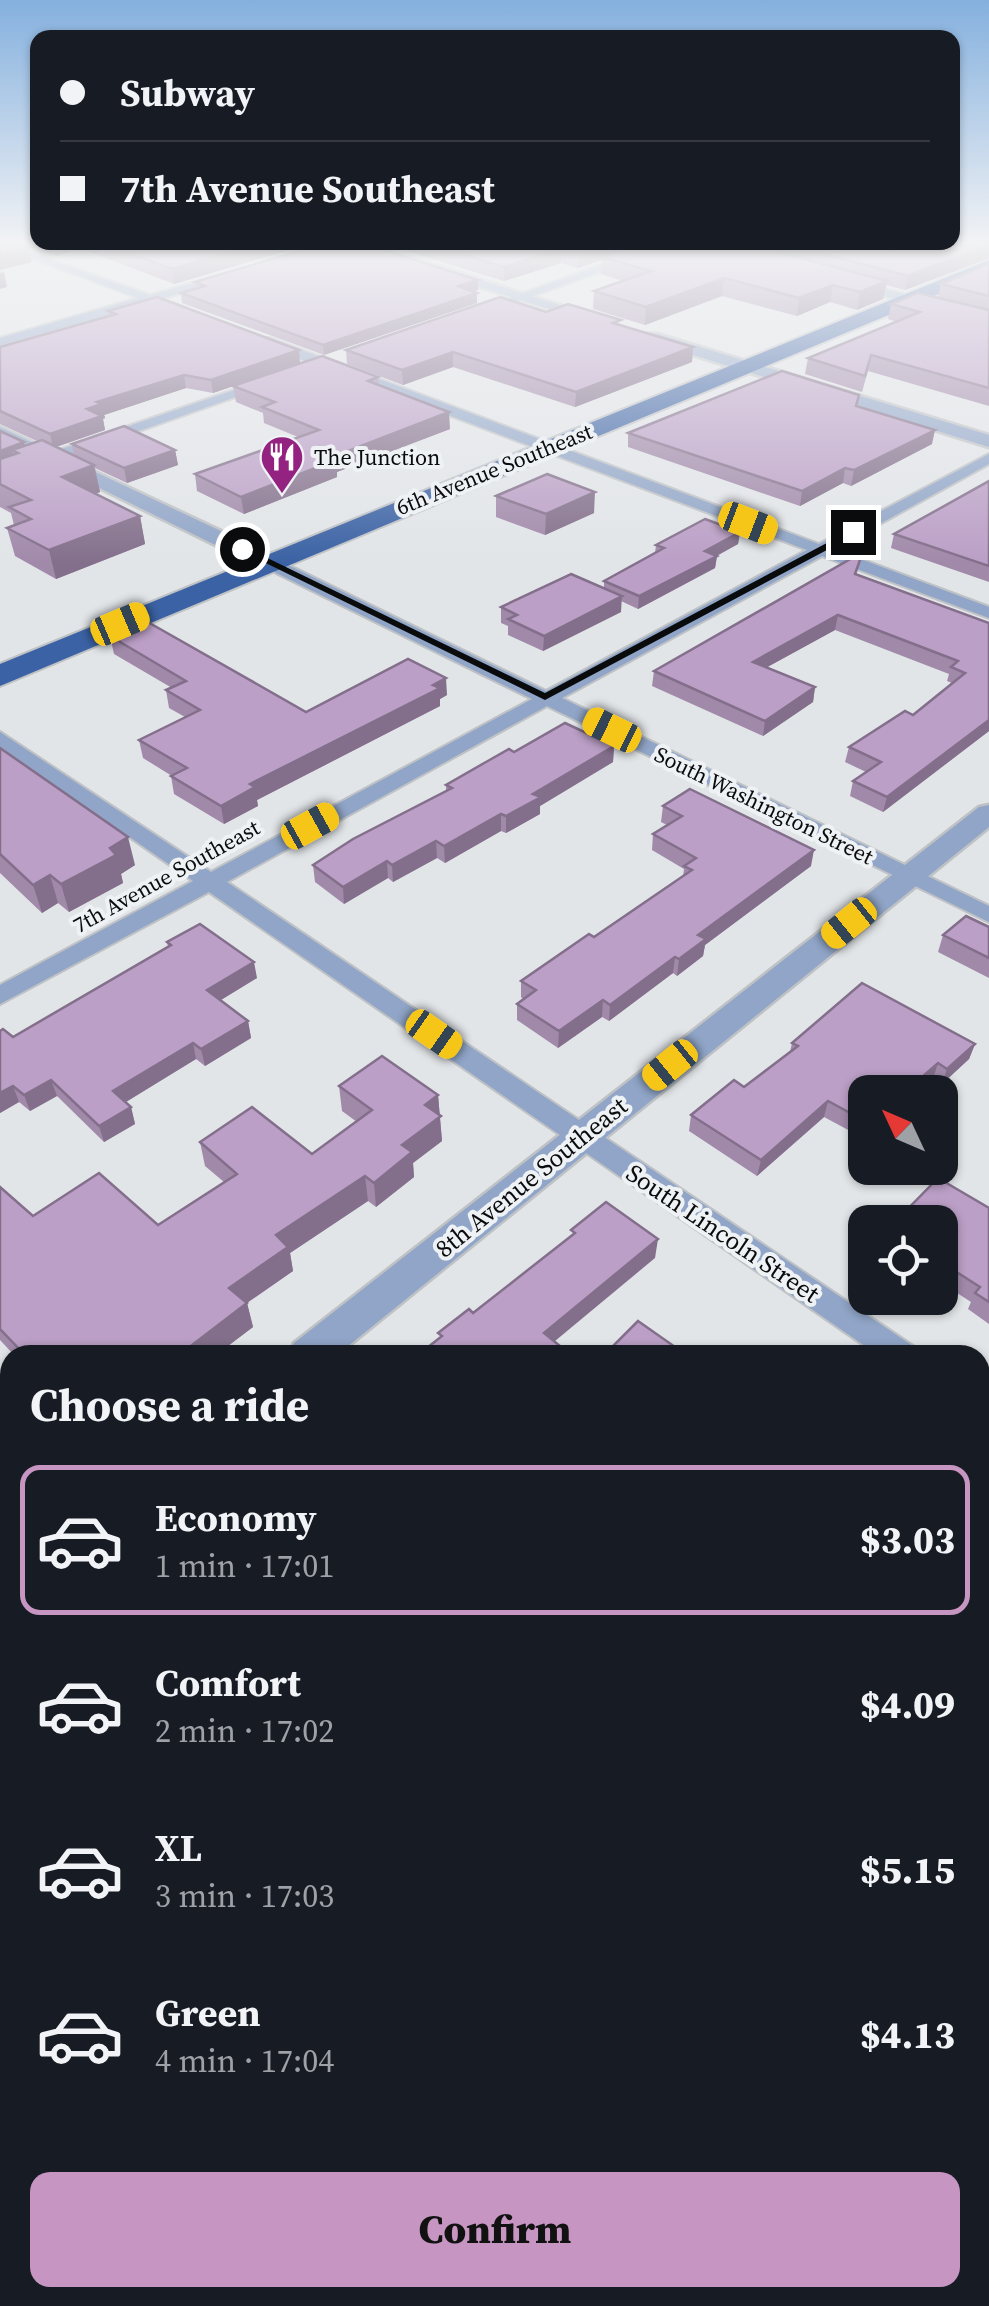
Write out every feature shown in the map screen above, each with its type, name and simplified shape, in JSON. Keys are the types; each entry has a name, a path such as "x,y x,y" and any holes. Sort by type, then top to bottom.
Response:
{"highway":[{"name":"6th Avenue Southeast","path":"0,676 790,348"}],"street":[{"path":"282,348 989,613"},
{"path":"686,348 989,441"},
{"path":"293,374 342,358"},
{"path":"0,475 278,380"},
{"name":"South Washington Street","path":"0,432 989,915"},
{"name":"7th Avenue Southeast","path":"0,996 989,458"},
{"name":"South Lincoln Street","path":"0,738 887,1345"},
{"name":"8th Avenue Southeast","path":"321,1345 989,813"}],"building":[{"path":"0,348 299,350 211,380 184,375 97,402 102,404 87,409 102,416 50,434 0,411"},
{"path":"691,348 576,392 453,352 402,370 346,350"},
{"path":"833,348 989,348 989,388 871,355 865,376 808,358"},
{"path":"322,356 378,377 368,381 449,412 241,497 195,474 319,430 262,407 275,402 233,386"},
{"path":"782,371 859,395 856,406 935,430 802,491 628,433"},
{"path":"124,426 175,450 124,468 72,444"},
{"path":"0,431 24,442 0,451"},
{"path":"42,440 94,465 62,477 140,516 49,550 7,528 31,519 9,507 31,500 0,484 0,459 18,453 12,450"},
{"path":"547,474 595,492 546,514 496,496"},
{"path":"989,481 989,566 894,534"},
{"path":"705,519 740,532 705,551 717,556 639,596 604,581 664,548 656,545"},
{"path":"854,557 860,560 855,574 989,623 989,720 887,797 853,781 881,762 849,747 905,711 913,715 965,673 951,667 958,661 838,615 753,662 815,687 765,721 654,671"},
{"path":"571,574 622,596 544,636 508,619 517,615 501,607"},
{"path":"146,621 306,712 408,659 446,678 433,685 440,688 250,784 255,787 221,806 171,776 187,768 139,740 200,710 166,690 186,681 110,636"},
{"path":"565,723 614,746 533,794 541,797 506,816 501,814 444,846 436,841 392,865 387,861 343,887 313,865 353,839 452,788 446,785 509,749 514,752"},
{"path":"0,748 128,837 110,848 116,855 61,884 50,875 33,885 0,854"},
{"path":"690,789 814,850 698,935 706,939 610,1005 603,1000 559,1031 517,1004 536,990 521,981 692,870 684,866 696,858 653,834 682,816 663,806"},
{"path":"966,916 989,927 989,958 943,935"},
{"path":"200,924 254,962 207,990 248,1021 201,1049 193,1043 113,1091 131,1107 99,1126 51,1080 24,1095 13,1086 0,1093 0,1031 3,1029 13,1037"},
{"path":"862,983 975,1044 947,1069 938,1063 924,1075 848,1075 848,1112 828,1101 761,1160 691,1115 734,1080 744,1087 798,1046 792,1043"},
{"path":"382,1056 438,1095 425,1105 441,1116 402,1145 412,1152 374,1183 365,1176 276,1235 288,1247 229,1288 247,1303 192,1345 15,1345 0,1329 0,1187 33,1216 99,1173 158,1225 237,1174 200,1142 252,1107 312,1154 372,1110 339,1086"},
{"path":"931,1185 950,1185 989,1208 989,1302 975,1293 980,1287 958,1273 958,1205 912,1205"},
{"path":"606,1202 658,1239 544,1333 559,1345 431,1345 442,1336 438,1333 469,1309 473,1313 575,1233 571,1230"},
{"path":"638,1321 672,1345 614,1345"}],"place":[{"name":"The Junction","path":"282,495"}],"route":[{"path":"242,549 545,697 853,532"}]}
